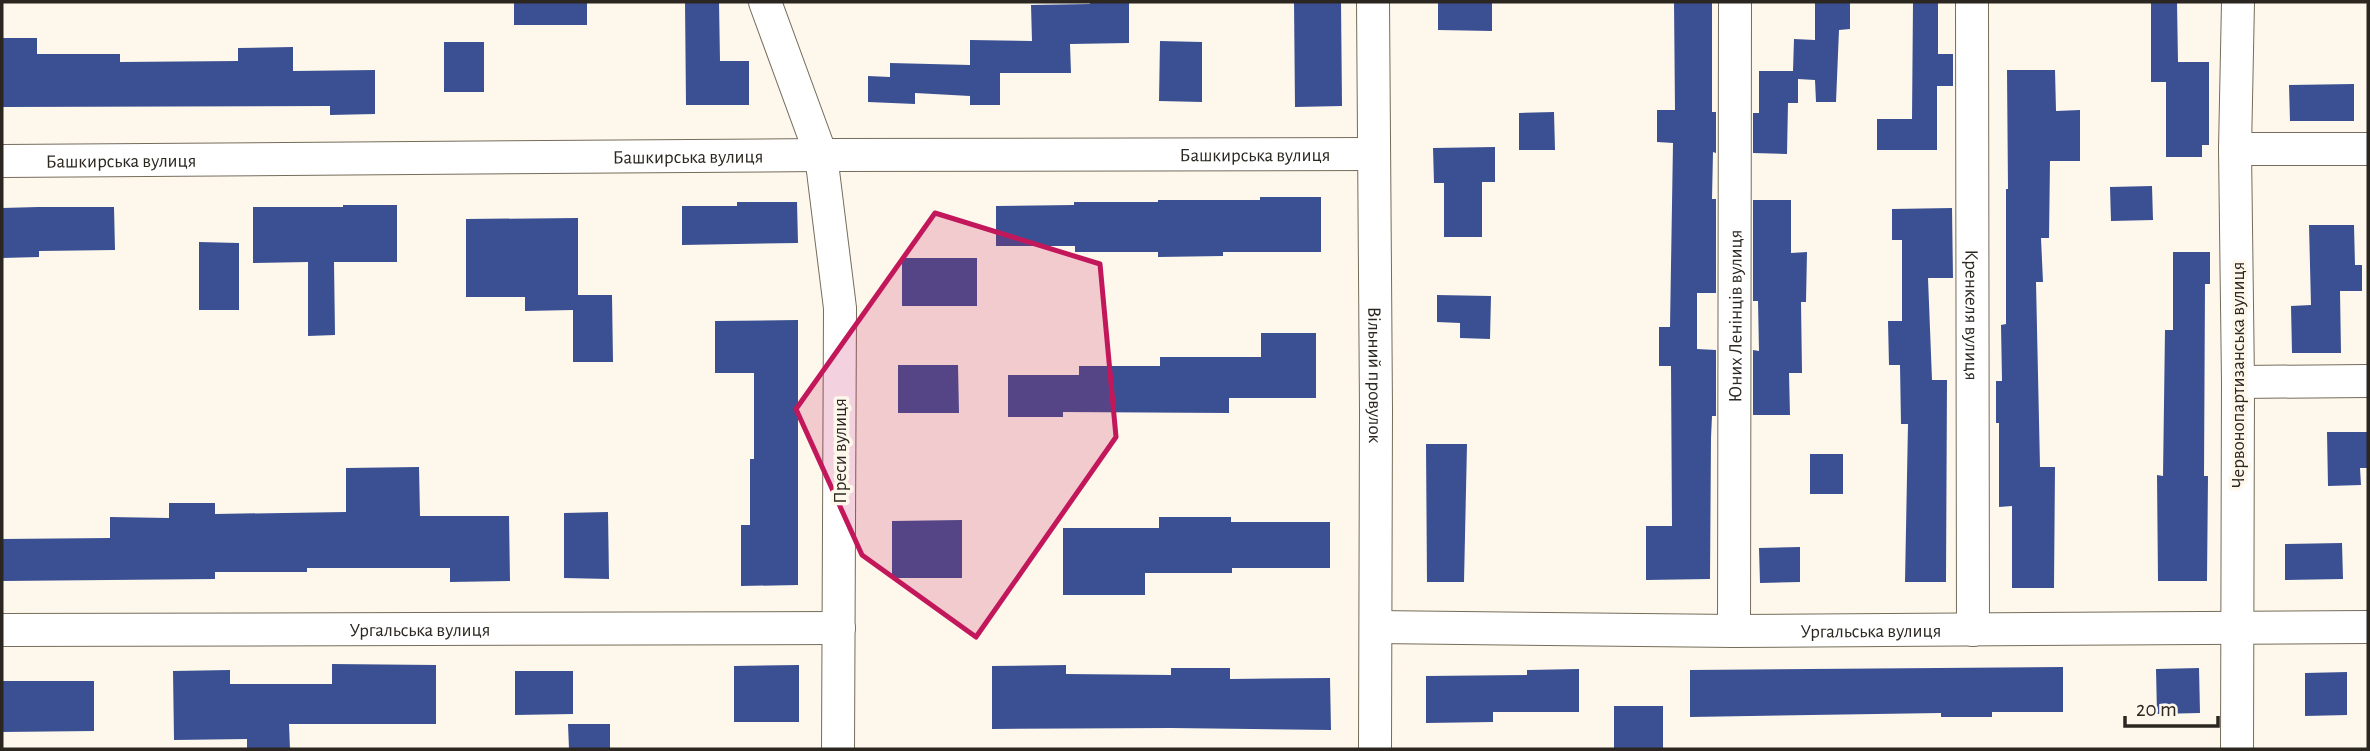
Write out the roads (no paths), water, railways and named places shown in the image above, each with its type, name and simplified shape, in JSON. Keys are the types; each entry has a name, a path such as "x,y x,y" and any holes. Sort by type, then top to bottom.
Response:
{"street":[{"name":"Преси вулиця","path":"765,2 821,155 840,308 838,749"},
{"name":"Вільний провулок","path":"1373,2 1375,749"},
{"name":"Юних Ленінців вулиця","path":"1734,631 1735,2"},
{"name":"Кренкеля вулиця","path":"1972,2 1973,630"},
{"name":"Червонопартизанська вулиця","path":"2238,2 2235,149 2238,749"},
{"path":"2235,149 2368,149"},
{"name":"Башкирська вулиця","path":"2,161 1374,154"},
{"path":"2238,382 2368,381"},
{"name":"Ургальська вулиця","path":"1376,627 1734,631 2368,627"},
{"name":"Ургальська вулиця","path":"2,630 839,628"}]}
